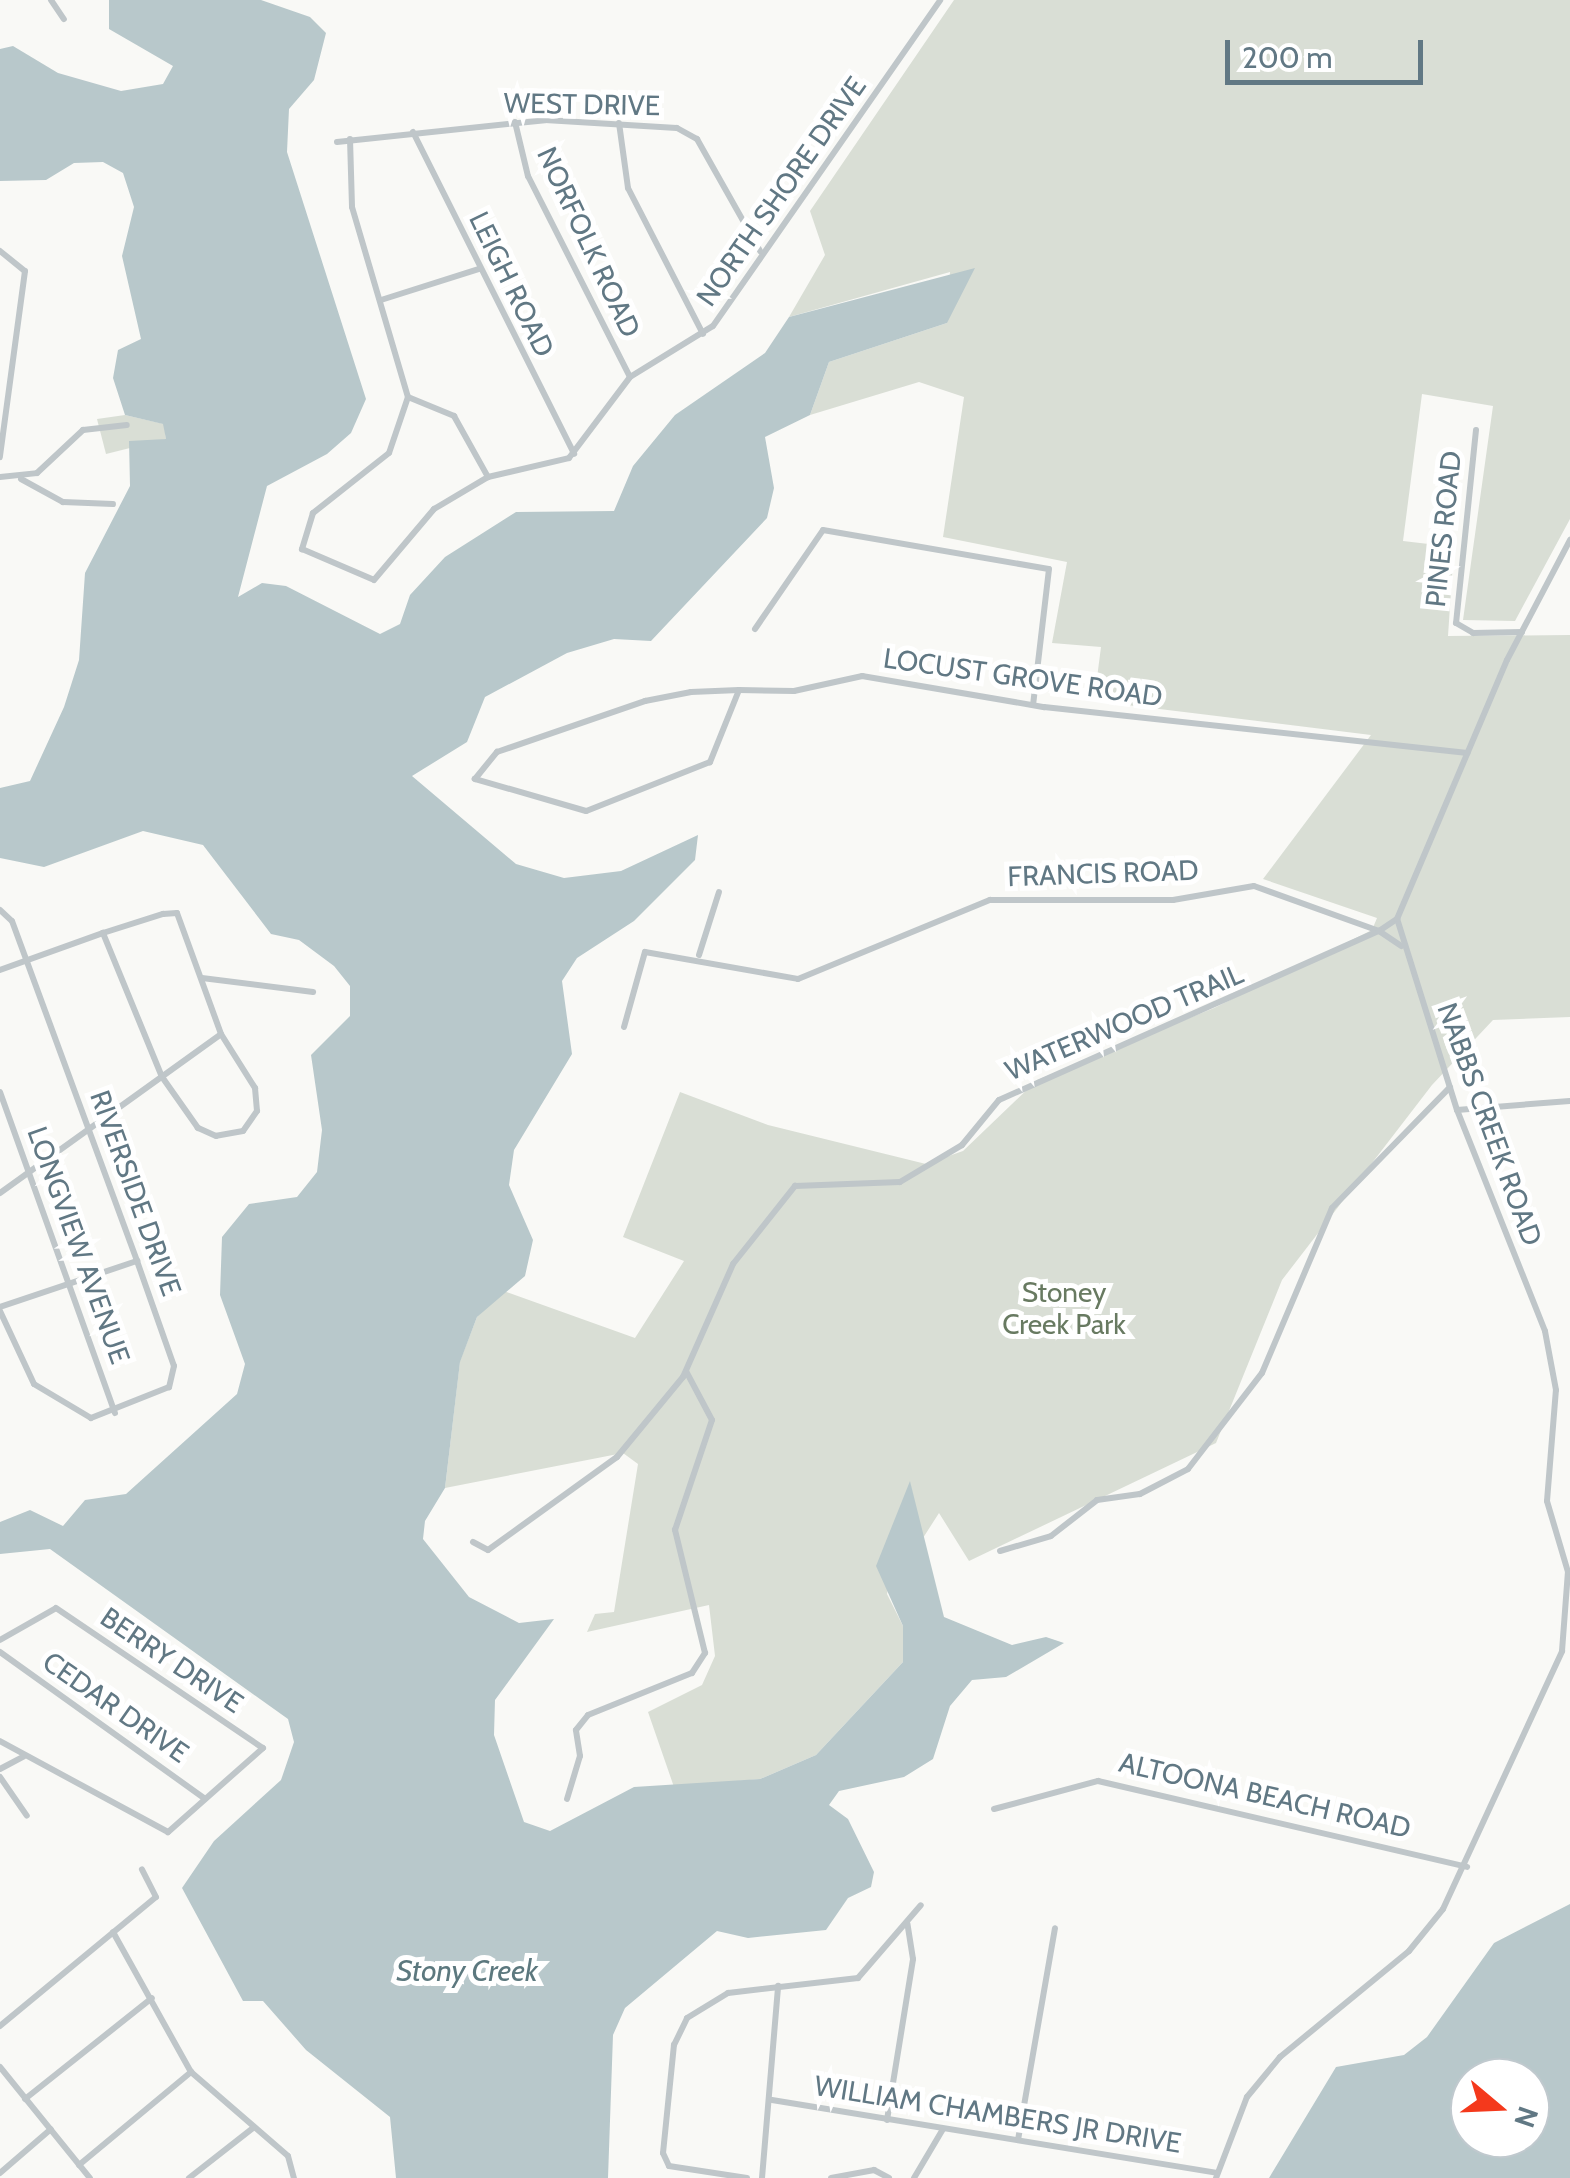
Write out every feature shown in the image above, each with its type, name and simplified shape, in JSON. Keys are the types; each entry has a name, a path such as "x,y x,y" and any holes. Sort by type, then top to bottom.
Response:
{"street":[{"path":"51,0 64,18"},
{"name":"NORTH SHORE DRIVE","path":"574,454 630,377 703,334 760,251 802,208 940,0"},
{"name":"WEST DRIVE","path":"336,142 514,122 619,123 693,135 760,251"},
{"name":"NORFOLK ROAD","path":"514,122 528,176 630,377"},
{"path":"619,123 628,188 703,334"},
{"name":"LEIGH ROAD","path":"413,132 574,454"},
{"path":"350,138 348,189 408,397 388,454 313,513 302,549 378,578 434,509 488,476 574,454"},
{"path":"0,251 25,271 3,410 0,457"},
{"path":"381,300 479,269"},
{"path":"408,397 454,416 488,476"},
{"path":"20,478 82,430 127,426"},
{"name":"PINES ROAD","path":"1476,430 1456,622 1473,633 1522,632"},
{"path":"0,477 20,478 64,502 113,504"},
{"path":"755,630 823,530 1050,570 1033,705"},
{"path":"1401,946 1379,931 1397,919 1522,632 1570,540"},
{"name":"LOCUST GROVE ROAD","path":"739,690 710,762 586,811 476,779 497,752 601,716 739,690 862,676 1033,705 1468,753"},
{"name":"FRANCIS ROAD","path":"624,1027 645,952 700,956 798,979 990,900 1173,900 1254,886 1379,931"},
{"path":"700,956 718,892"},
{"name":"RIVERSIDE DRIVE","path":"0,910 26,960 174,1366 169,1386 115,1413"},
{"path":"0,970 103,933 164,914 183,922 221,1034 255,1088 257,1111 243,1131 216,1136 198,1128 162,1078 103,933"},
{"name":"NABBS CREEK ROAD","path":"1216,2175 1247,2097 1280,2057 1410,1952 1467,1867 1562,1651 1568,1572 1547,1500 1556,1390 1545,1330 1456,1110 1401,946 1397,919"},
{"name":"WATERWOOD TRAIL","path":"473,1542 488,1550 617,1457 686,1371 733,1264 796,1186 900,1182 962,1144 998,1100 1379,931"},
{"path":"202,978 313,992"},
{"path":"0,1194 221,1034"},
{"path":"1000,1551 1051,1536 1097,1500 1140,1494 1188,1469 1262,1373 1332,1208 1450,1087"},
{"name":"LONGVIEW AVENUE","path":"0,1092 4,1117 30,1175 115,1413"},
{"path":"1456,1110 1570,1101"},
{"path":"115,1413 91,1418 34,1384 0,1309 68,1281 137,1261"},
{"path":"567,1799 580,1756 576,1730 588,1715 692,1673 705,1653 675,1530 712,1420 686,1371"},
{"name":"BERRY DRIVE","path":"0,1640 56,1608 263,1748 205,1798"},
{"name":"CEDAR DRIVE","path":"0,1652 205,1798"},
{"path":"0,1740 168,1832 205,1798"},
{"path":"0,1769 24,1756"},
{"path":"0,1778 27,1816"},
{"name":"ALTOONA BEACH ROAD","path":"994,1809 1098,1781 1467,1867"},
{"path":"0,2026 156,1897 142,1869"},
{"path":"747,2178 669,2166 666,2124 680,2029 718,1998 778,1986 858,1978 921,1905"},
{"path":"888,2120 913,1959 907,1923"},
{"path":"1018,2140 1055,1928"},
{"path":"112,1932 191,2072 288,2156 294,2178"},
{"path":"762,2178 772,2100 778,1986"},
{"path":"26,2099 152,1998"},
{"path":"0,2068 90,2178"},
{"path":"79,2165 191,2072"},
{"name":"WILLIAM CHAMBERS JR DRIVE","path":"772,2100 1216,2175"},
{"path":"0,2174 50,2128"},
{"path":"189,2178 253,2128"},
{"path":"914,2178 943,2129"},
{"path":"831,2178 874,2170 889,2178"}],"green space":[{"name":"Stoney Creek Park","path":"954,0 1570,0 1570,519 1515,621 1463,620 1493,406 1422,394 1403,541 1454,547 1448,636 1570,635 1570,1017 1493,1020 1432,1085 1282,1280 1216,1443 969,1561 939,1513 923,1538 910,1483 887,1594 903,1626 903,1662 816,1755 760,1779 674,1787 648,1712 702,1685 715,1656 709,1605 587,1632 595,1614 614,1612 638,1464 623,1453 445,1488 460,1361 477,1317 501,1290 635,1338 684,1261 623,1237 680,1092 768,1125 926,1164 963,1151 1037,1080 1214,1008 1372,930 1377,918 1263,879 1371,735 1094,701 1101,647 1052,643 1067,562 943,537 964,397 919,382 810,415 829,362 947,323 950,272 789,317 825,255 810,211"},
{"path":"125,415 164,424 166,439 106,454 97,419"}],"water":[{"name":"Stony Creek","path":"109,0 261,0 310,17 326,33 314,80 289,109 287,152 366,399 351,433 327,454 267,486 238,597 262,583 286,586 380,634 400,624 410,595 445,557 516,512 614,511 633,466 675,415 765,353 789,317 975,268 947,323 829,362 810,415 765,437 774,488 767,518 651,641 614,639 567,653 485,697 467,742 412,776 516,864 564,878 621,871 698,835 695,860 634,921 577,958 562,981 572,1054 514,1150 509,1185 533,1240 525,1276 477,1317 460,1362 445,1488 425,1521 423,1539 469,1597 519,1623 554,1619 495,1700 494,1735 524,1822 550,1831 634,1787 760,1779 816,1755 903,1662 903,1626 876,1566 910,1481 944,1617 1012,1645 1046,1637 1064,1643 1006,1677 972,1680 950,1706 933,1759 904,1777 839,1791 829,1805 848,1819 874,1872 871,1887 848,1898 826,1930 748,1938 717,1931 625,2008 613,2035 608,2178 396,2178 390,2117 306,2050 263,2001 243,2001 182,1888 214,1841 281,1780 294,1742 288,1719 50,1549 0,1554 0,1522 30,1510 63,1526 85,1500 126,1494 237,1394 245,1364 220,1295 222,1237 249,1204 297,1197 317,1172 322,1130 311,1055 350,1016 350,986 334,966 299,940 271,934 203,845 143,831 44,867 0,858 0,788 30,781 64,707 79,660 85,573 130,486 129,441 166,439 163,424 125,415 113,378 118,350 141,339 122,256 134,207 123,173 103,162 74,163 46,180 0,181 0,49 13,46 58,73 121,91 163,84 173,66 109,29"},
{"path":"1570,1904 1570,2178 1269,2178 1336,2067 1404,2055 1427,2037 1494,1943"}]}
